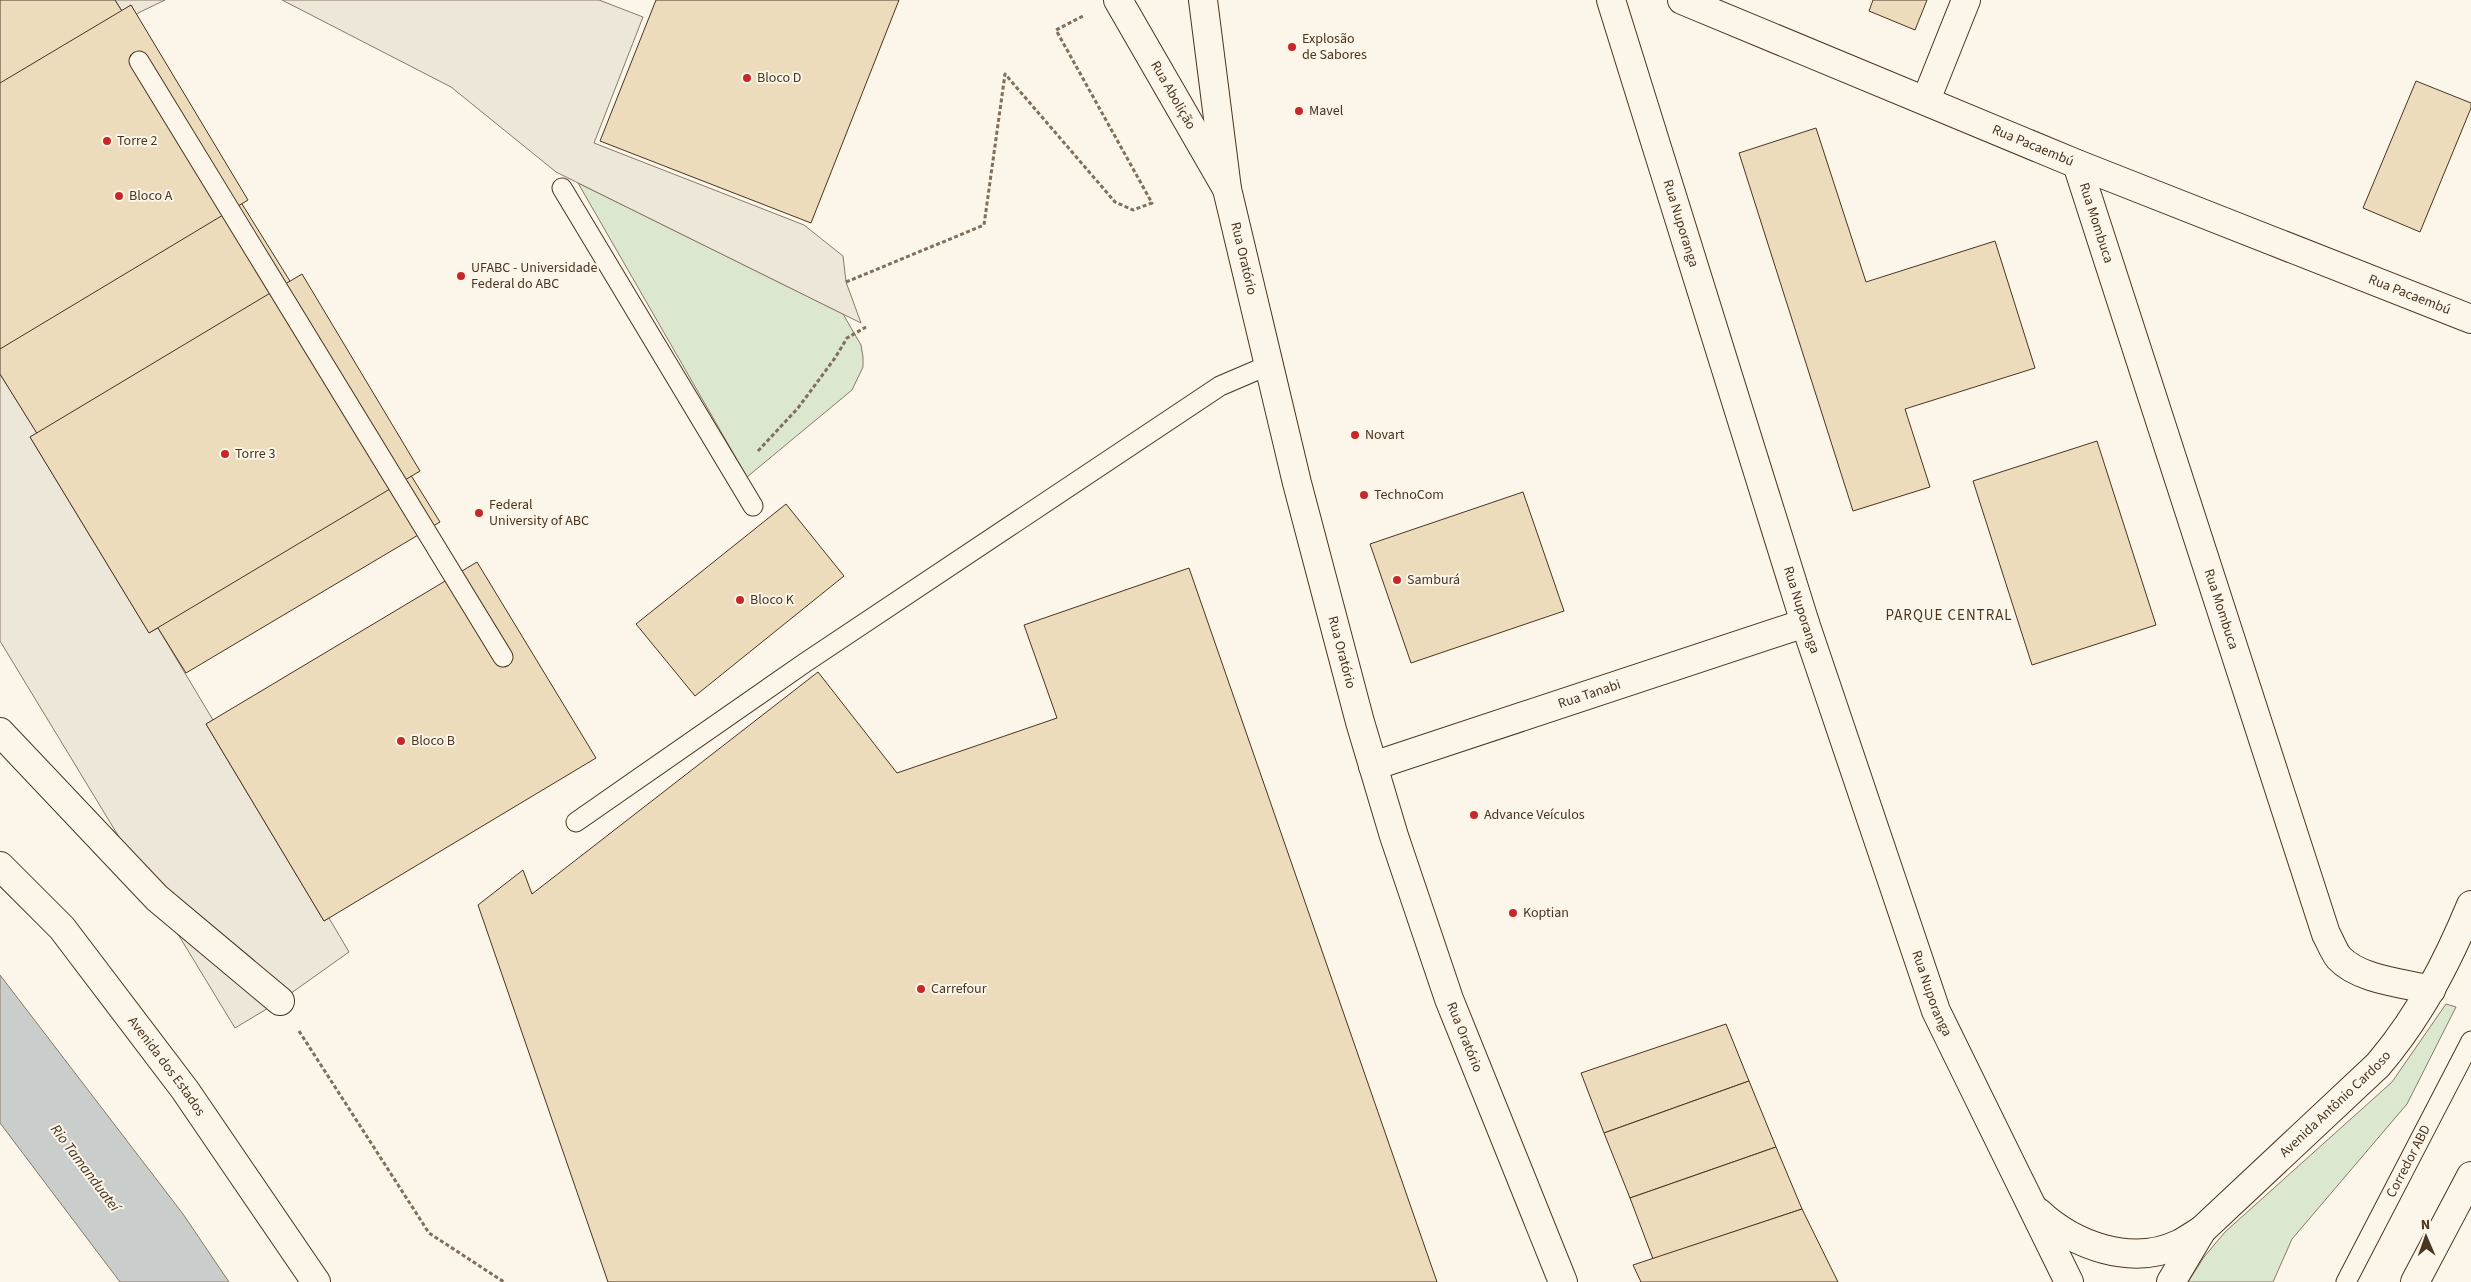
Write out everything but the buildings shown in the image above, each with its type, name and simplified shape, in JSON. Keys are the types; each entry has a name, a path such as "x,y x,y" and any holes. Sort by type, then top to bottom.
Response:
{"main road":[{"name":"Rua Abolição","path":"1118,0 1227,189"},
{"name":"Rua Oratório","path":"1203,0 1227,189 1297,484 1373,766 1449,998 1563,1282"},
{"name":"Rua Nuporanga","path":"1611,0 1804,622 1936,1011 2069,1282"},
{"name":"Rua Pacaembú","path":"1682,0 2078,164 2471,319"},
{"path":"1926,100 1966,0"},
{"name":"Rua Mombuca","path":"2078,164 2326,934 2339,958 2353,968 2371,976 2431,990"},
{"name":"Rua Tanabi","path":"1373,766 1804,622"},
{"path":"0,732 157,898 280,1001"},
{"name":"Avenida dos Estados","path":"0,866 62,928 185,1090 316,1282"},
{"name":"Avenida Antônio Cardoso","path":"2171,1282 2202,1230 2378,1065 2402,1037 2448,959 2471,905"},
{"path":"2415,1282 2471,1176"},
{"name":"Rua Nuporanga","path":"2031,1206 2052,1225 2074,1239 2100,1249 2127,1253 2155,1252 2178,1245 2202,1230"}],"lane":[{"path":"139,61 503,657"},
{"path":"562,188 753,506"},
{"path":"576,822 806,662 1220,386 1269,365"},
{"name":"Corredor ABD","path":"2346,1282 2471,1040"}],"path":[{"path":"846,282 984,225 1005,74 1115,202 1133,210 1152,203 1056,30 1089,13"},
{"path":"735,475 798,408 835,358 847,338 866,327"},
{"path":"316,1058 429,1233 504,1282"}],"green space":[{"path":"578,183 843,314 861,345 863,357 863,367 852,390 747,477"},
{"path":"2446,1004 2456,1007 2407,1104 2292,1239 2273,1282 2188,1282 2204,1257 2225,1232 2392,1082"}],"shaded area":[{"path":"115,0 165,0 136,14 131,5 122,11"},
{"path":"282,0 599,0 643,17 594,143 804,225 843,256 846,282 861,323 556,172 451,87"},
{"path":"0,374 37,433 30,437 149,633 158,628 213,720 206,724 324,921 329,918 349,952 280,1001 235,1028 0,641"}],"water":[{"name":"Rio Tamanduateí","path":"0,975 183,1214 229,1282 120,1282 0,1123"}],"place":[{"name":"Explosão de Sabores","path":"1292,47"},
{"name":"Bloco D","path":"747,78"},
{"name":"Mavel","path":"1299,111"},
{"name":"Torre 2","path":"107,141"},
{"name":"Bloco A","path":"119,196"},
{"name":"UFABC - Universidade Federal do ABC","path":"461,276"},
{"name":"Novart","path":"1355,435"},
{"name":"Torre 3","path":"225,454"},
{"name":"TechnoCom","path":"1364,495"},
{"name":"Federal University of ABC","path":"479,513"},
{"name":"Samburá","path":"1397,580"},
{"name":"Bloco K","path":"740,600"},
{"name":"Bloco B","path":"401,741"},
{"name":"Advance Veículos","path":"1474,815"},
{"name":"Koptian","path":"1513,913"},
{"name":"Carrefour","path":"921,989"}],"district":[{"name":"PARQUE CENTRAL","path":"1949,615"}]}
